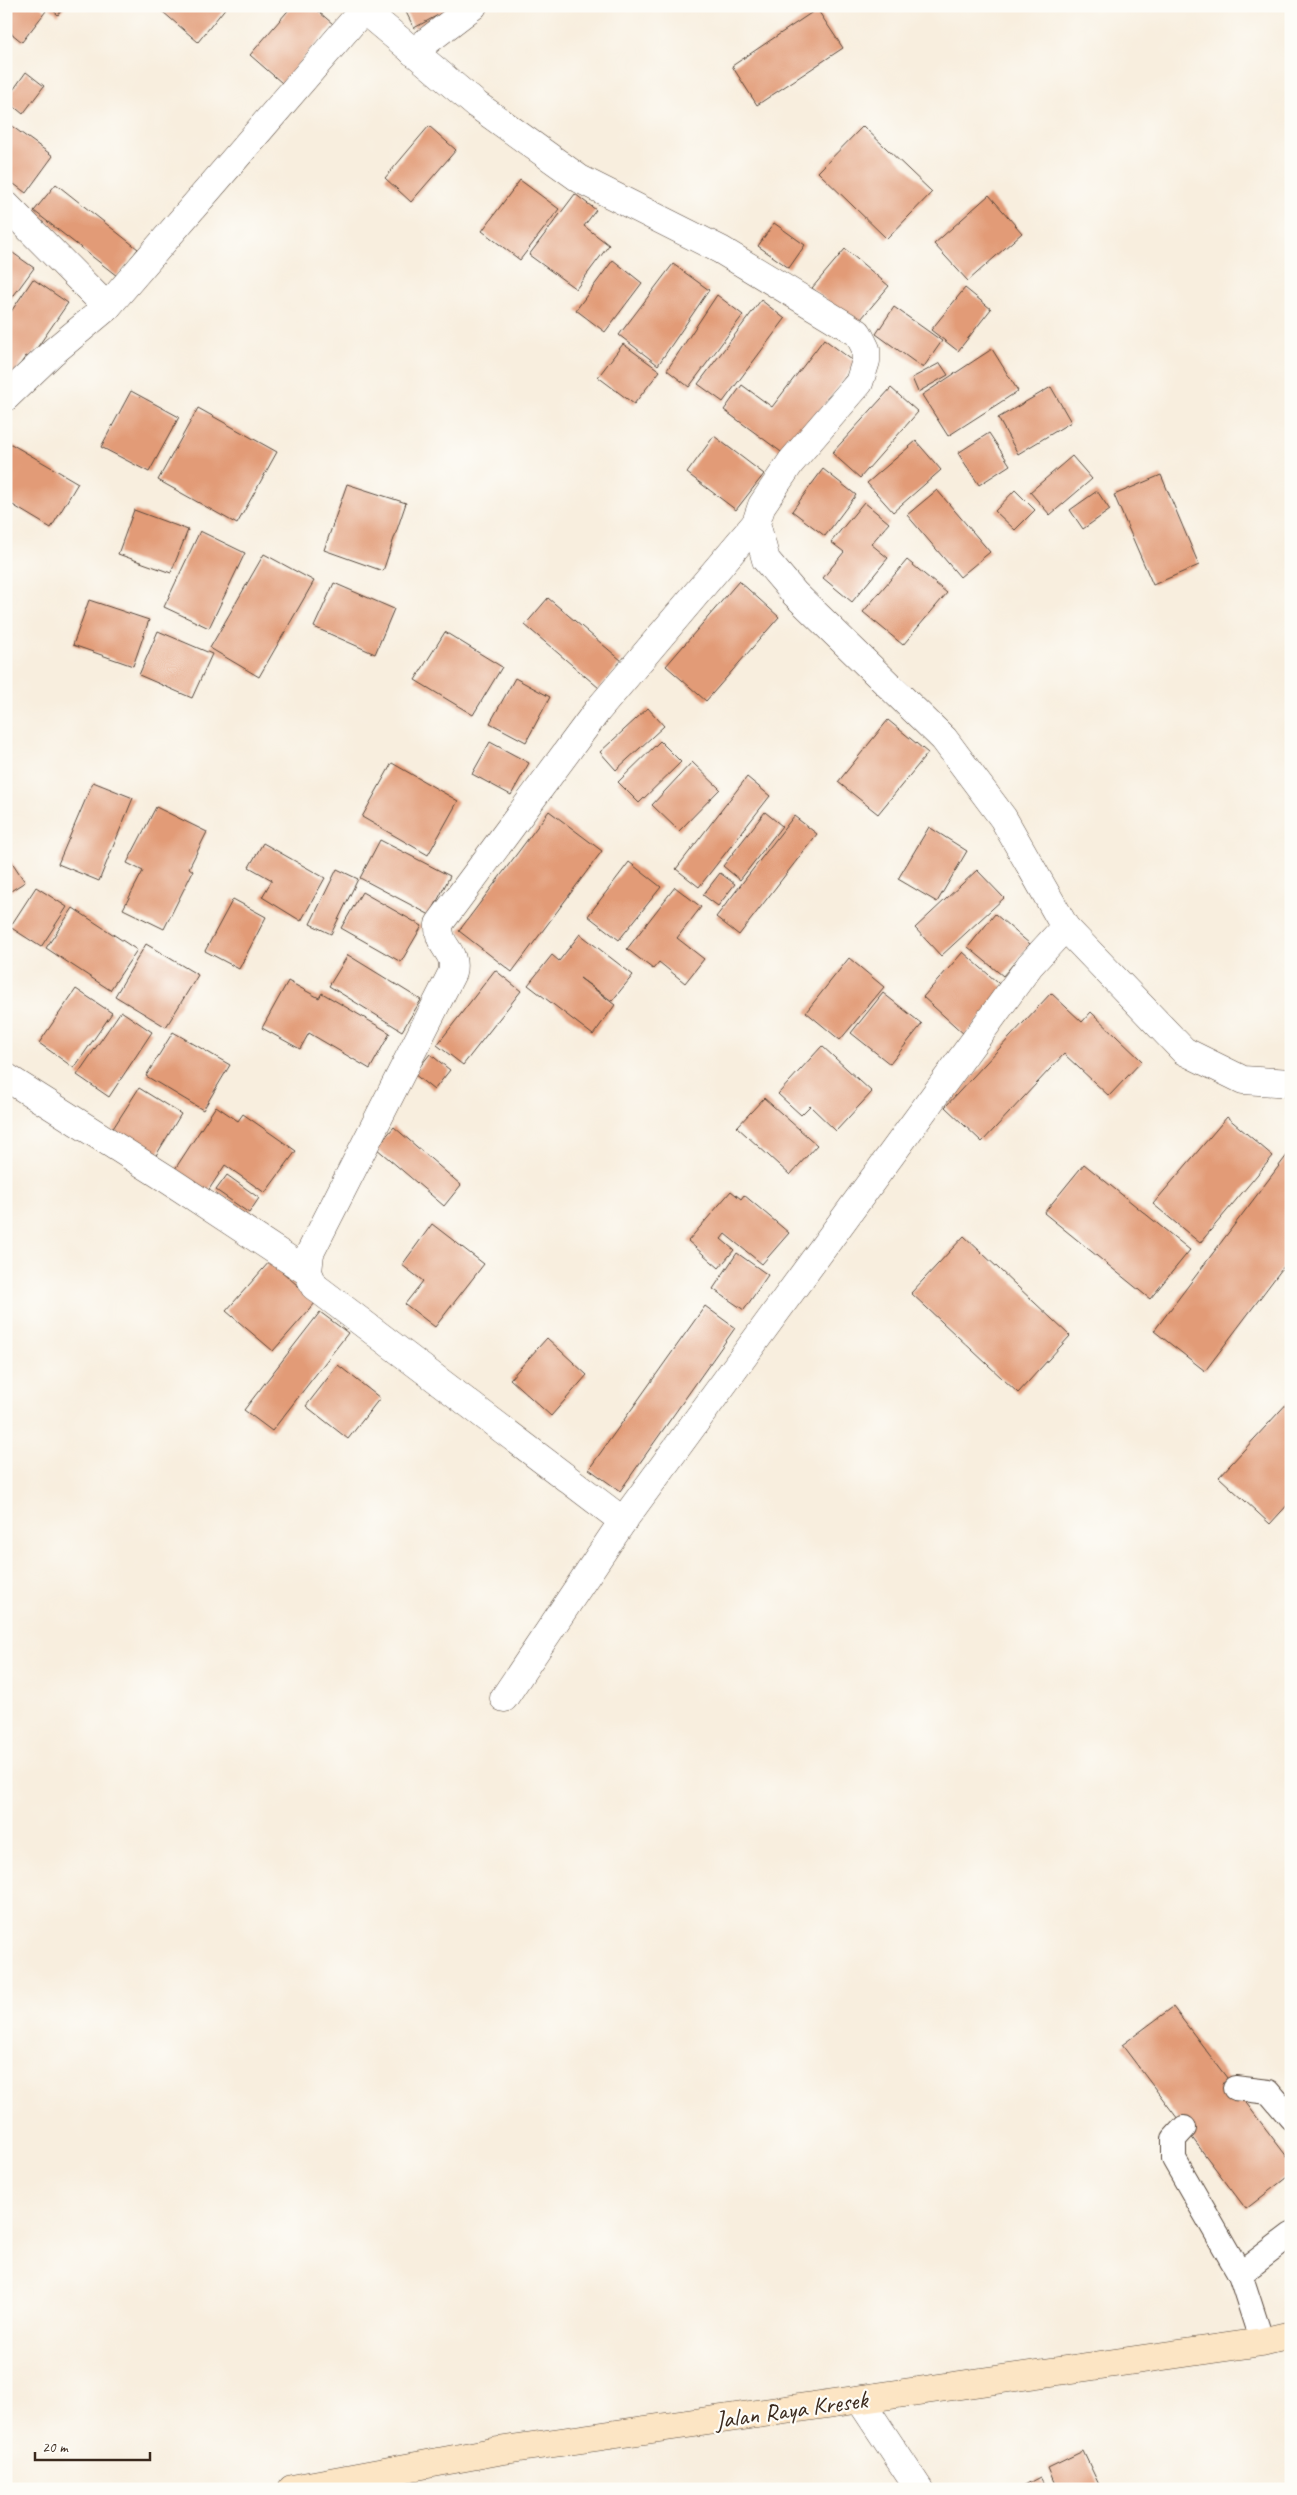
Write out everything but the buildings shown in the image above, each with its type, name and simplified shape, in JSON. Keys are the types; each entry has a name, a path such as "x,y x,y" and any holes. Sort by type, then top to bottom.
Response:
{"main road":[{"name":"Jalan Raya Kresek","path":"292,2489 498,2451 1262,2342 1291,2335"}],"street":[{"path":"413,52 473,6"},
{"path":"6,397 53,352 107,307 361,8 477,105 580,179 721,250 858,333 866,349 866,361 859,383 791,462 762,505 756,523 597,710 439,924 438,939 453,958 452,973 310,1253 308,1272 314,1286 623,1521"},
{"path":"6,205 107,307"},
{"path":"756,523 766,560 944,739 1003,818 1065,927 1184,1051 1243,1080 1291,1083"},
{"path":"504,1698 623,1521 1030,965 1065,927"},
{"path":"6,1077 308,1272"},
{"path":"860,2400 919,2489"}],"lane":[{"path":"1235,2088 1269,2092 1291,2118"},
{"path":"1184,2128 1174,2139 1174,2159 1240,2274 1262,2342"},
{"path":"1240,2274 1291,2235"}]}
